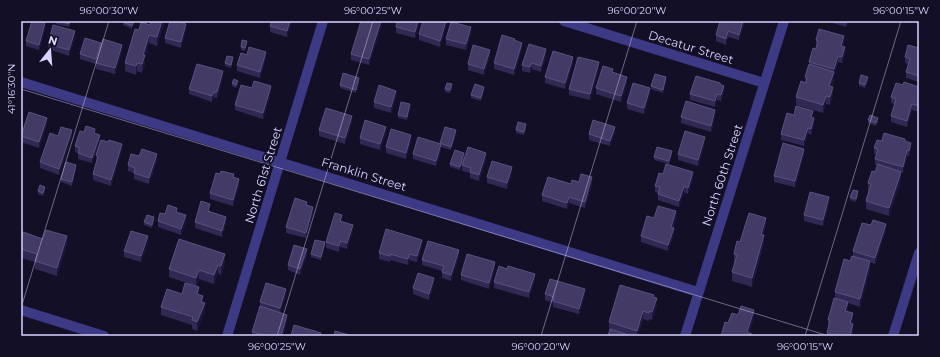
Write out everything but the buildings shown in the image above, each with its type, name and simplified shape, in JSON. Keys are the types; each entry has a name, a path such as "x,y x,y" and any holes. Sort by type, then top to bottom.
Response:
{"street":[{"name":"North 61st Street","path":"226,336 323,21"},
{"name":"Decatur Street","path":"564,21 764,83"},
{"name":"North 60th Street","path":"685,336 784,21"},
{"name":"Franklin Street","path":"21,82 698,292"},
{"path":"893,336 919,253"},
{"path":"21,310 104,336"}]}
